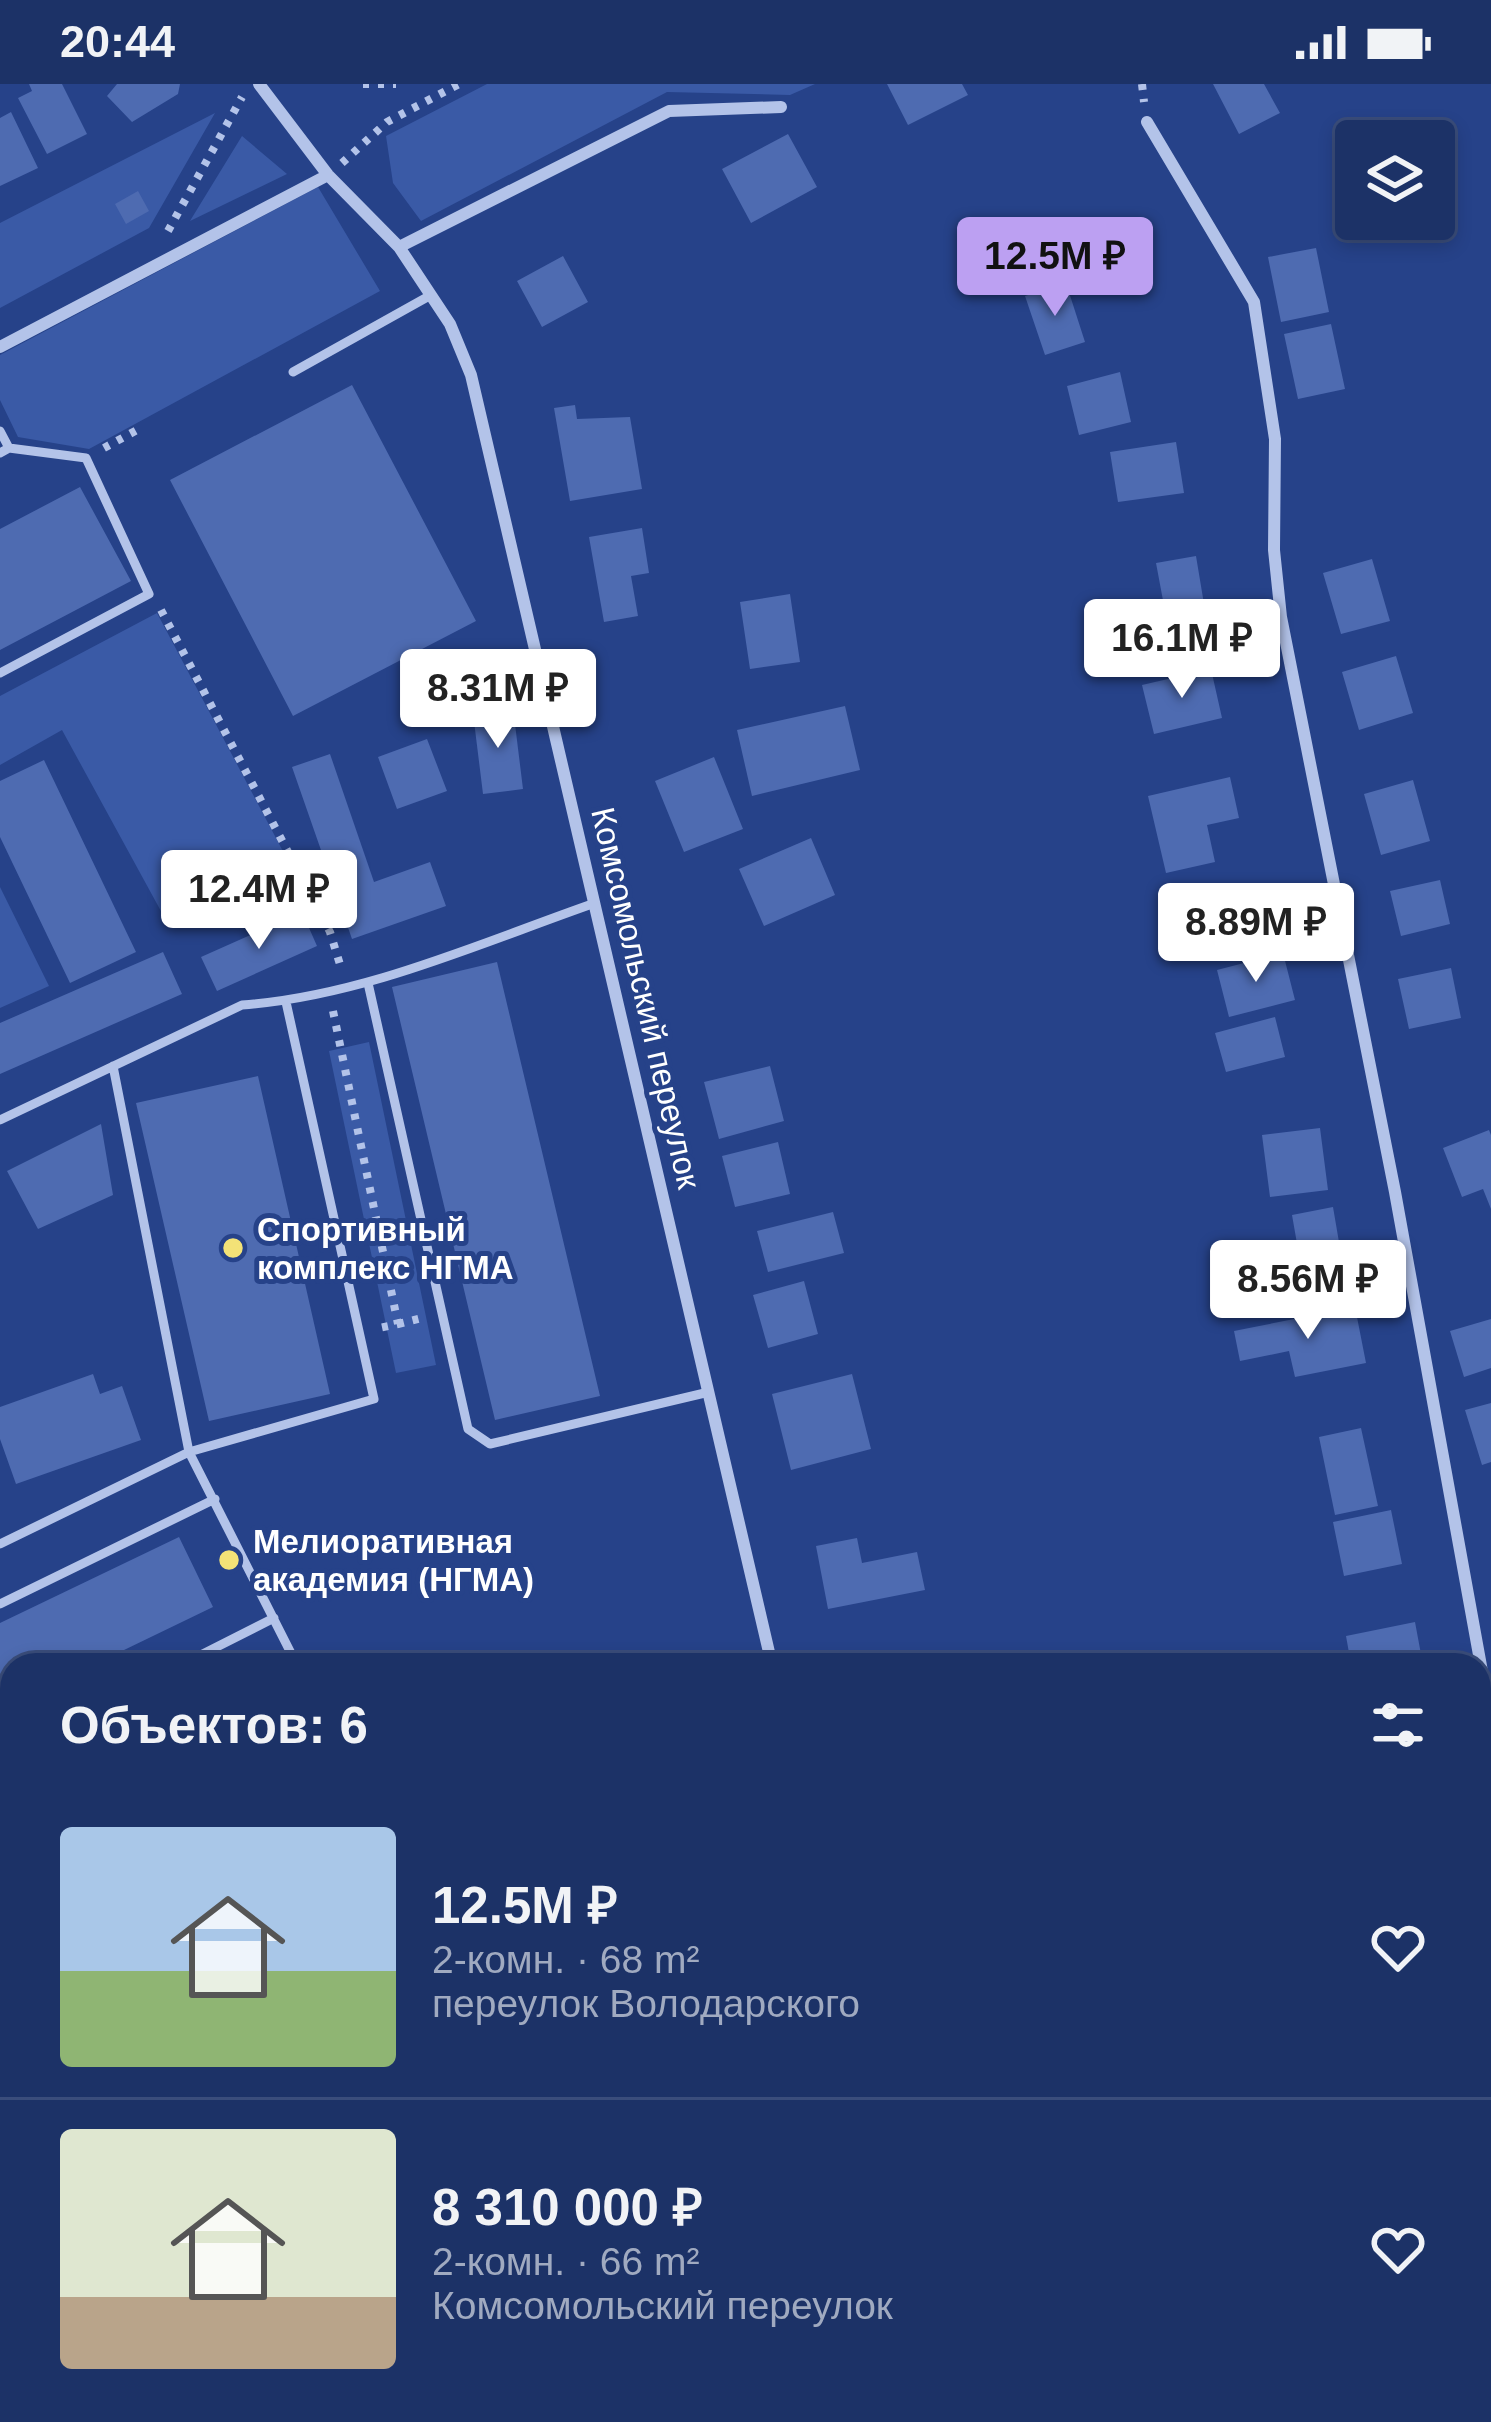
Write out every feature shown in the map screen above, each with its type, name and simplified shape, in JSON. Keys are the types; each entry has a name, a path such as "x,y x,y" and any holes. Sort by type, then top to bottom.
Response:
{"street":[{"name":"Комсомольский переулок","path":"259,84 328,175 399,247 431,295 471,375 769,1653"},
{"path":"399,247 669,111 782,107"},
{"path":"1147,122 1254,302 1275,439 1274,550 1281,617 1395,1192 1479,1653"},
{"path":"1,346 328,175"}],"lane":[{"path":"292,372 431,295"},
{"path":"0,335 1,346"},
{"path":"0,431 5,451 86,458 149,594 0,673"},
{"path":"0,1120 242,1005 286,1002 368,983 597,902"},
{"path":"368,983 468,1429 490,1444 710,1392"},
{"path":"0,1530 3,1543 189,1452 374,1399 286,1002"},
{"path":"113,1066 189,1452 291,1653"},
{"path":"0,1604 215,1499"},
{"path":"205,1653 274,1618"}],"path":[{"path":"147,269 249,84"},
{"path":"362,84 396,84"},
{"path":"328,175 386,122 459,84"},
{"path":"86,458 137,430"},
{"path":"149,594 176,631 330,932 347,988"},
{"path":"329,992 398,1324 359,1332"}],"shaded area":[{"path":"487,84 815,84 790,95 667,92 421,221 393,183 386,136"},
{"path":"215,113 149,228 0,308 0,223"},
{"path":"242,136 287,174 190,221 193,216"},
{"path":"318,187 380,291 89,449 18,437 0,400 0,355"},
{"path":"157,613 295,874 168,924 62,730 0,765 0,696"},
{"path":"0,887 49,986 0,1008"},
{"path":"369,1042 436,1365 396,1373 329,1051"}],"building":[{"path":"29,84 62,84 87,134 47,154 18,98 32,91"},
{"path":"117,84 180,84 178,94 132,122 107,96"},
{"path":"887,84 962,84 968,95 908,125"},
{"path":"1213,84 1264,84 1280,113 1239,134"},
{"path":"11,112 38,168 0,186 0,118"},
{"path":"788,134 817,187 751,223 722,169"},
{"path":"138,191 149,211 126,224 115,204"},
{"path":"1316,248 1329,312 1281,322 1268,257"},
{"path":"563,256 588,302 542,327 517,281"},
{"path":"1066,283 1085,342 1045,355 1025,296"},
{"path":"1331,324 1345,389 1298,399 1284,334"},
{"path":"1120,372 1131,422 1079,435 1067,386"},
{"path":"352,385 476,621 293,716 170,480"},
{"path":"575,405 577,419 630,417 642,489 570,501 554,408"},
{"path":"1176,442 1184,493 1118,502 1110,452"},
{"path":"80,487 131,581 0,650 0,529"},
{"path":"642,528 649,573 631,576 638,616 604,622 589,537"},
{"path":"1196,556 1204,604 1165,611 1156,563"},
{"path":"1372,559 1390,621 1341,634 1323,573"},
{"path":"790,594 800,662 750,669 740,602"},
{"path":"1396,656 1413,713 1359,730 1342,672"},
{"path":"1211,669 1222,718 1154,734 1142,685"},
{"path":"845,706 860,770 752,796 737,730"},
{"path":"513,708 523,789 483,794 473,713"},
{"path":"427,739 447,791 397,809 378,757"},
{"path":"330,754 374,882 430,862 446,906 352,939 292,767"},
{"path":"714,757 743,829 684,852 655,781"},
{"path":"44,760 136,952 70,983 0,837 0,781"},
{"path":"1230,777 1239,818 1207,825 1215,862 1166,873 1148,796"},
{"path":"1413,780 1430,841 1381,855 1364,794"},
{"path":"811,838 835,895 764,926 739,869"},
{"path":"1440,880 1450,924 1401,936 1390,891"},
{"path":"302,912 317,946 217,991 201,957"},
{"path":"163,952 182,994 0,1074 0,1023"},
{"path":"1283,953 1295,1000 1229,1017 1217,970"},
{"path":"497,962 600,1396 495,1420 392,987"},
{"path":"1451,968 1461,1018 1409,1029 1398,979"},
{"path":"1275,1017 1285,1057 1226,1072 1215,1033"},
{"path":"770,1066 784,1121 719,1139 704,1082"},
{"name":"Спортивный комплекс НГМА","path":"258,1076 330,1394 209,1421 136,1103"},
{"path":"101,1124 113,1195 38,1229 7,1171"},
{"path":"1320,1128 1328,1190 1270,1197 1262,1135"},
{"path":"1489,1130 1491,1209 1483,1189 1462,1197 1443,1148"},
{"path":"778,1142 790,1194 735,1207 722,1156"},
{"path":"1333,1207 1347,1289 1264,1304 1257,1262 1299,1255 1292,1215"},
{"path":"833,1212 844,1253 768,1272 757,1231"},
{"path":"804,1281 818,1334 768,1348 753,1295"},
{"path":"1355,1307 1366,1363 1295,1377 1289,1351 1240,1361 1234,1331"},
{"path":"1491,1319 1491,1368 1464,1377 1450,1331"},
{"path":"93,1374 100,1394 122,1386 141,1440 16,1484 0,1439 0,1407"},
{"path":"852,1374 871,1449 791,1470 772,1394"},
{"path":"1491,1403 1491,1462 1482,1465 1465,1410"},
{"path":"1361,1428 1378,1506 1335,1515 1319,1437"},
{"path":"1391,1510 1402,1564 1344,1576 1333,1522"},
{"path":"179,1537 213,1607 118,1653 0,1653 0,1623"},
{"path":"857,1538 862,1563 917,1552 925,1590 828,1609 816,1546"},
{"path":"1415,1622 1421,1653 1349,1653 1346,1636"}],"place":[{"name":"Спортивный комплекс НГМА","path":"233,1248"},
{"name":"Мелиоративная академия (НГМА)","path":"229,1560"}]}
